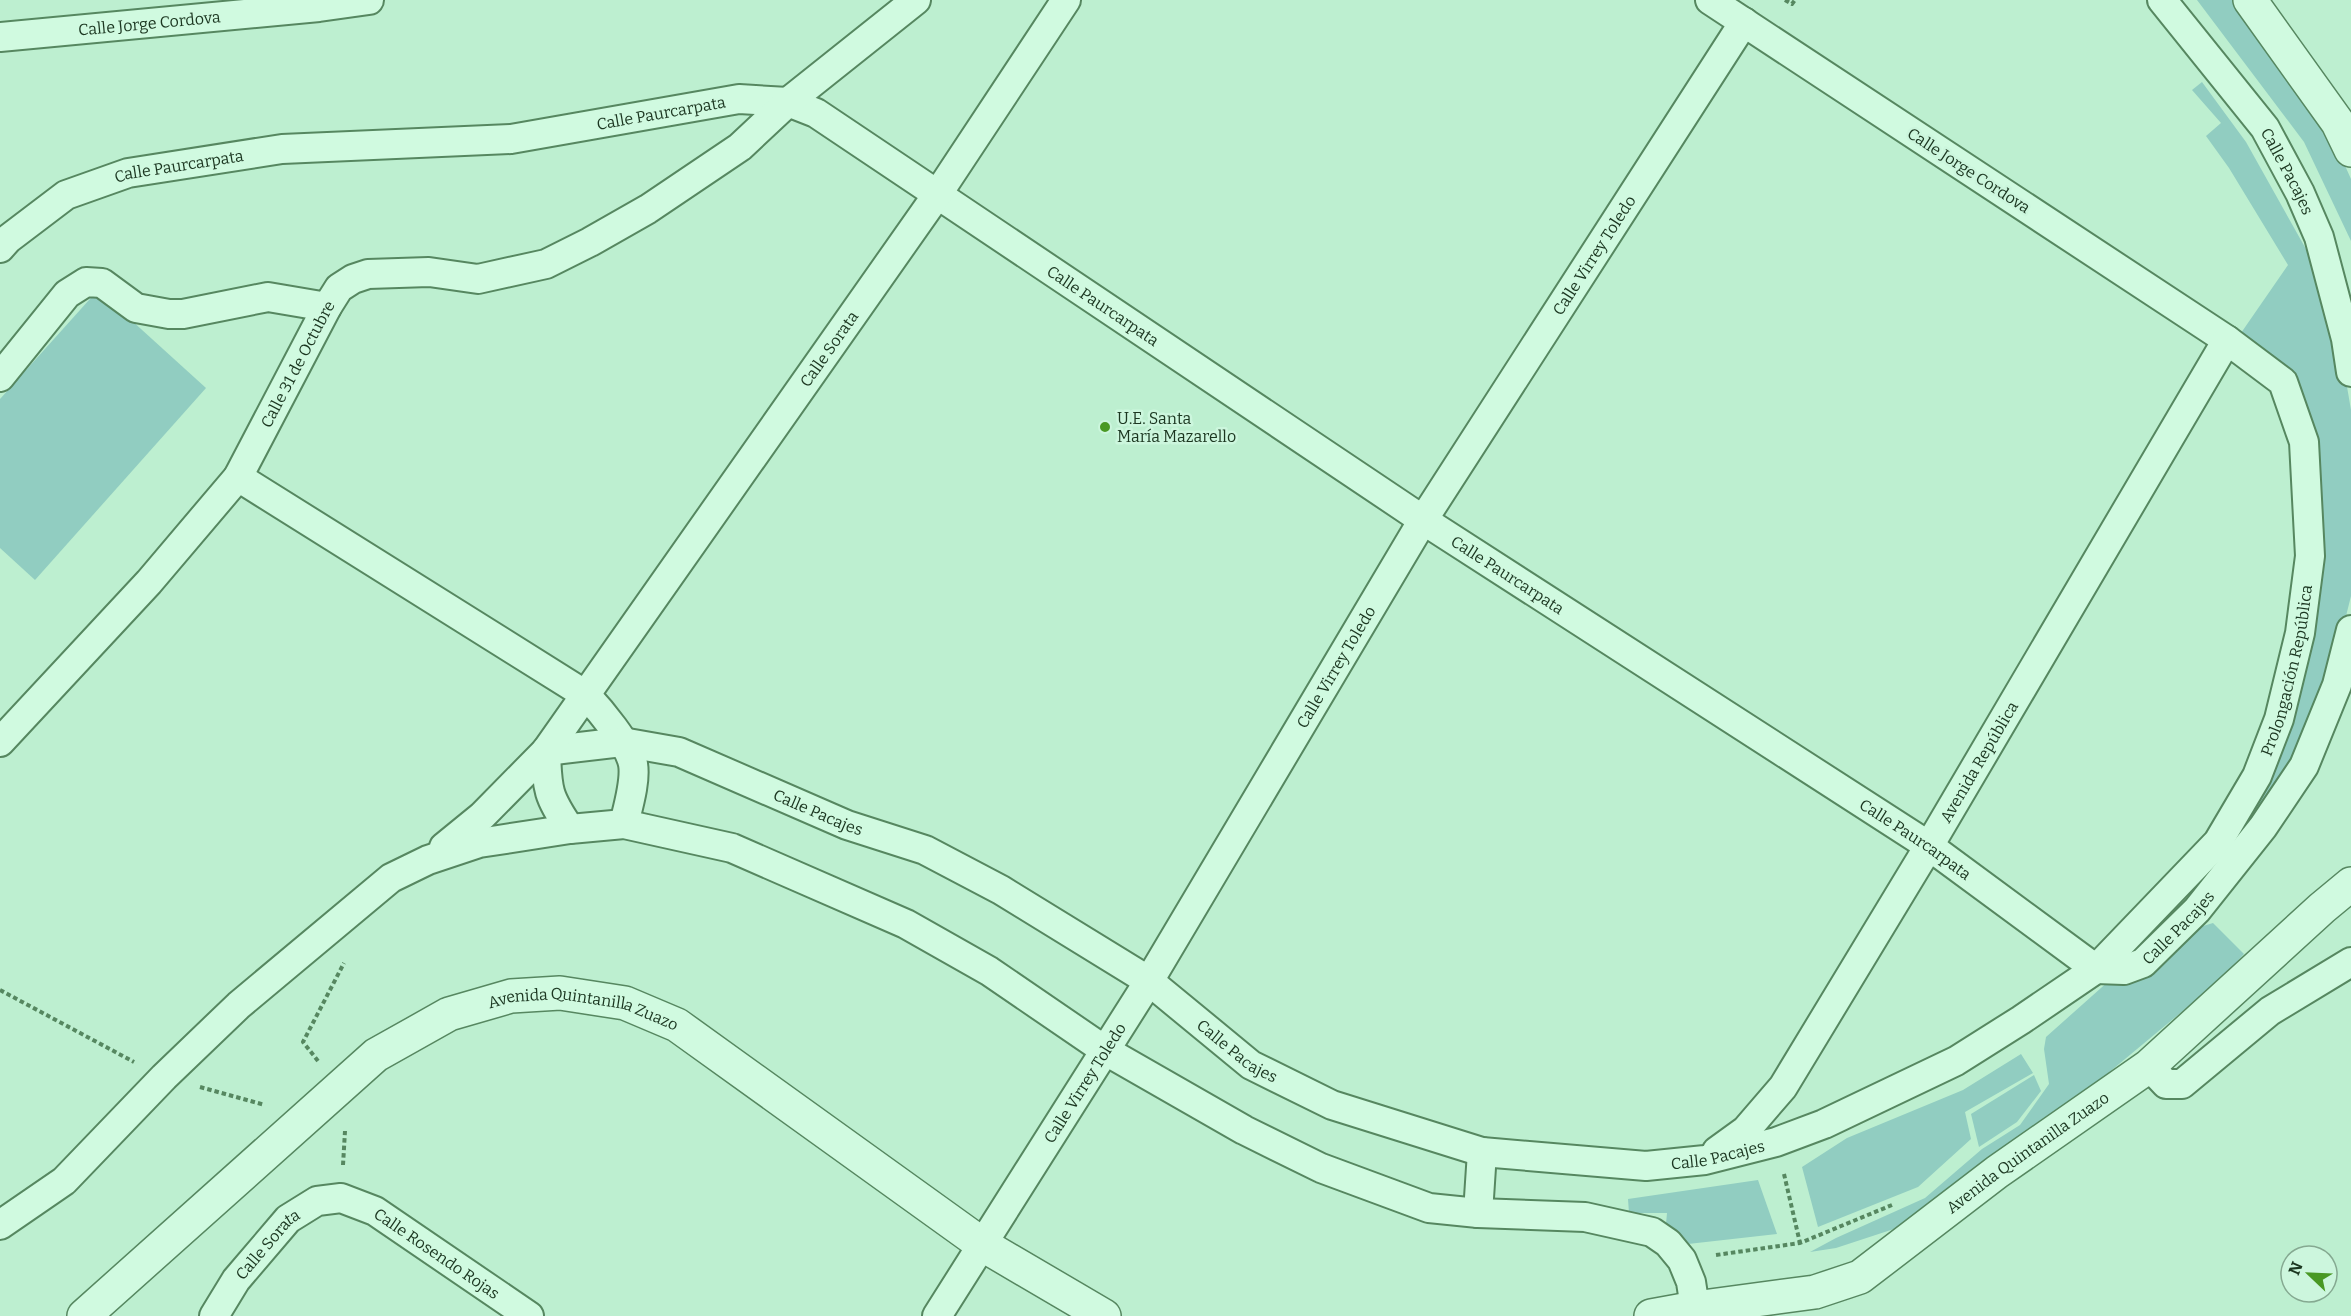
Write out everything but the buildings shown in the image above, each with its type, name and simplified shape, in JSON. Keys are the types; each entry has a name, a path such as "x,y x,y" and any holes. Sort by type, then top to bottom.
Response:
{"street":[{"name":"Calle Jorge Cordova","path":"0,37 319,8 369,0"},
{"name":"Calle 31 de Octubre","path":"0,742 149,582 238,477 339,288 353,279 368,274 429,272 477,279 546,264 609,231 682,187 740,147 788,102 916,0"},
{"name":"Calle Sorata","path":"546,751 937,195 1066,0"},
{"name":"Calle Jorge Cordova","path":"1710,0 2227,340"},
{"name":"Calle Pacajes","path":"2162,0 2265,128 2300,193 2319,237 2346,339 2351,372"},
{"path":"2250,0 2338,123 2351,150"},
{"name":"Calle Virrey Toledo","path":"938,1316 1149,981 1423,520 1744,22"},
{"name":"Calle Paurcarpata","path":"0,248 8,238 66,195 128,173 282,149 511,139 739,99 788,102 816,113 1423,520 1929,846 2096,969"},
{"path":"0,377 67,294 86,282 102,283 136,308 169,314 183,314 268,297 327,307"},
{"name":"Avenida República","path":"1705,1160 1746,1130 1783,1087 1929,846 2227,340"},
{"name":"Prolongación República","path":"2096,969 2218,842 2257,776 2280,719 2300,633 2310,556 2304,442 2283,382 2227,340"},
{"path":"238,477 586,695 607,718 633,764 631,793 624,824"},
{"name":"Calle Pacajes","path":"546,751 622,742 679,752 847,825 925,849 1001,890 1149,981 1251,1065 1332,1105 1482,1152 1646,1166 1705,1160 1776,1142 1834,1119 1956,1061 2096,969 2124,970 2143,963 2197,910 2264,827 2304,766 2337,685 2351,630"},
{"path":"546,751 547,782 552,803 570,829"},
{"path":"428,860 482,816 546,751"},
{"path":"0,1226 64,1181 164,1077 239,1005 391,878 428,860 479,843 570,829 624,824 732,848 906,924 988,971 1106,1051 1244,1130 1321,1168 1429,1208 1478,1213 1585,1217 1652,1232 1668,1243 1682,1260 1691,1282 1695,1308"},
{"name":"Avenida Quintanilla Zuazo","path":"1651,1316 1815,1292 1860,1277 1997,1172 2148,1066 2351,884"},
{"path":"2148,1066 2166,1084 2182,1084 2270,1011 2351,962"},
{"name":"Avenida Quintanilla Zuazo","path":"84,1316 376,1055 449,1014 511,996 560,993 626,1003 677,1025 983,1245 1104,1316"},
{"path":"1478,1213 1482,1152"},
{"name":"Calle Sorata","path":"213,1316 236,1280 288,1218 317,1201 341,1198"},
{"name":"Calle Rosendo Rojas","path":"341,1198 375,1211 529,1316"},
{"path":"1778,1316 1815,1292"}],"path":[{"path":"1785,0 1792,4 1795,0"},
{"path":"341,1198 348,1080 315,1059 303,1042 347,958"},
{"path":"0,990 164,1077 273,1107"},
{"path":"1776,1142 1800,1243"},
{"path":"1682,1260 1800,1243 1898,1203"}],"shaded area":[{"path":"2197,0 2235,0 2342,159 2351,179 2351,241 2304,142"},
{"path":"2202,82 2246,142 2311,258 2339,340 2351,410 2351,596 2326,696 2299,754 2237,848 2231,840 2320,564 2319,446 2289,377 2241,333 2288,265 2229,168 2206,136 2221,123 2192,90"},
{"path":"98,290 206,388 35,580 0,548 0,399"},
{"path":"2213,923 2244,954 2220,980 2107,1074 2009,1151 1903,1226 1836,1248 1810,1252 1925,1198 1982,1149 2020,1125 2049,1084 2044,1049 2046,1037 2138,955 2174,935"},
{"path":"2021,1054 2033,1073 1965,1112 1971,1139 1918,1187 1818,1227 1802,1167 1847,1138 1963,1090"},
{"path":"2034,1075 2041,1091 2017,1122 1979,1147 1971,1114"},
{"path":"1758,1180 1777,1234 1688,1244 1671,1237 1666,1224 1667,1213 1629,1213 1628,1199"}],"place":[{"name":"U.E. Santa María Mazarello","path":"1105,427"}]}
